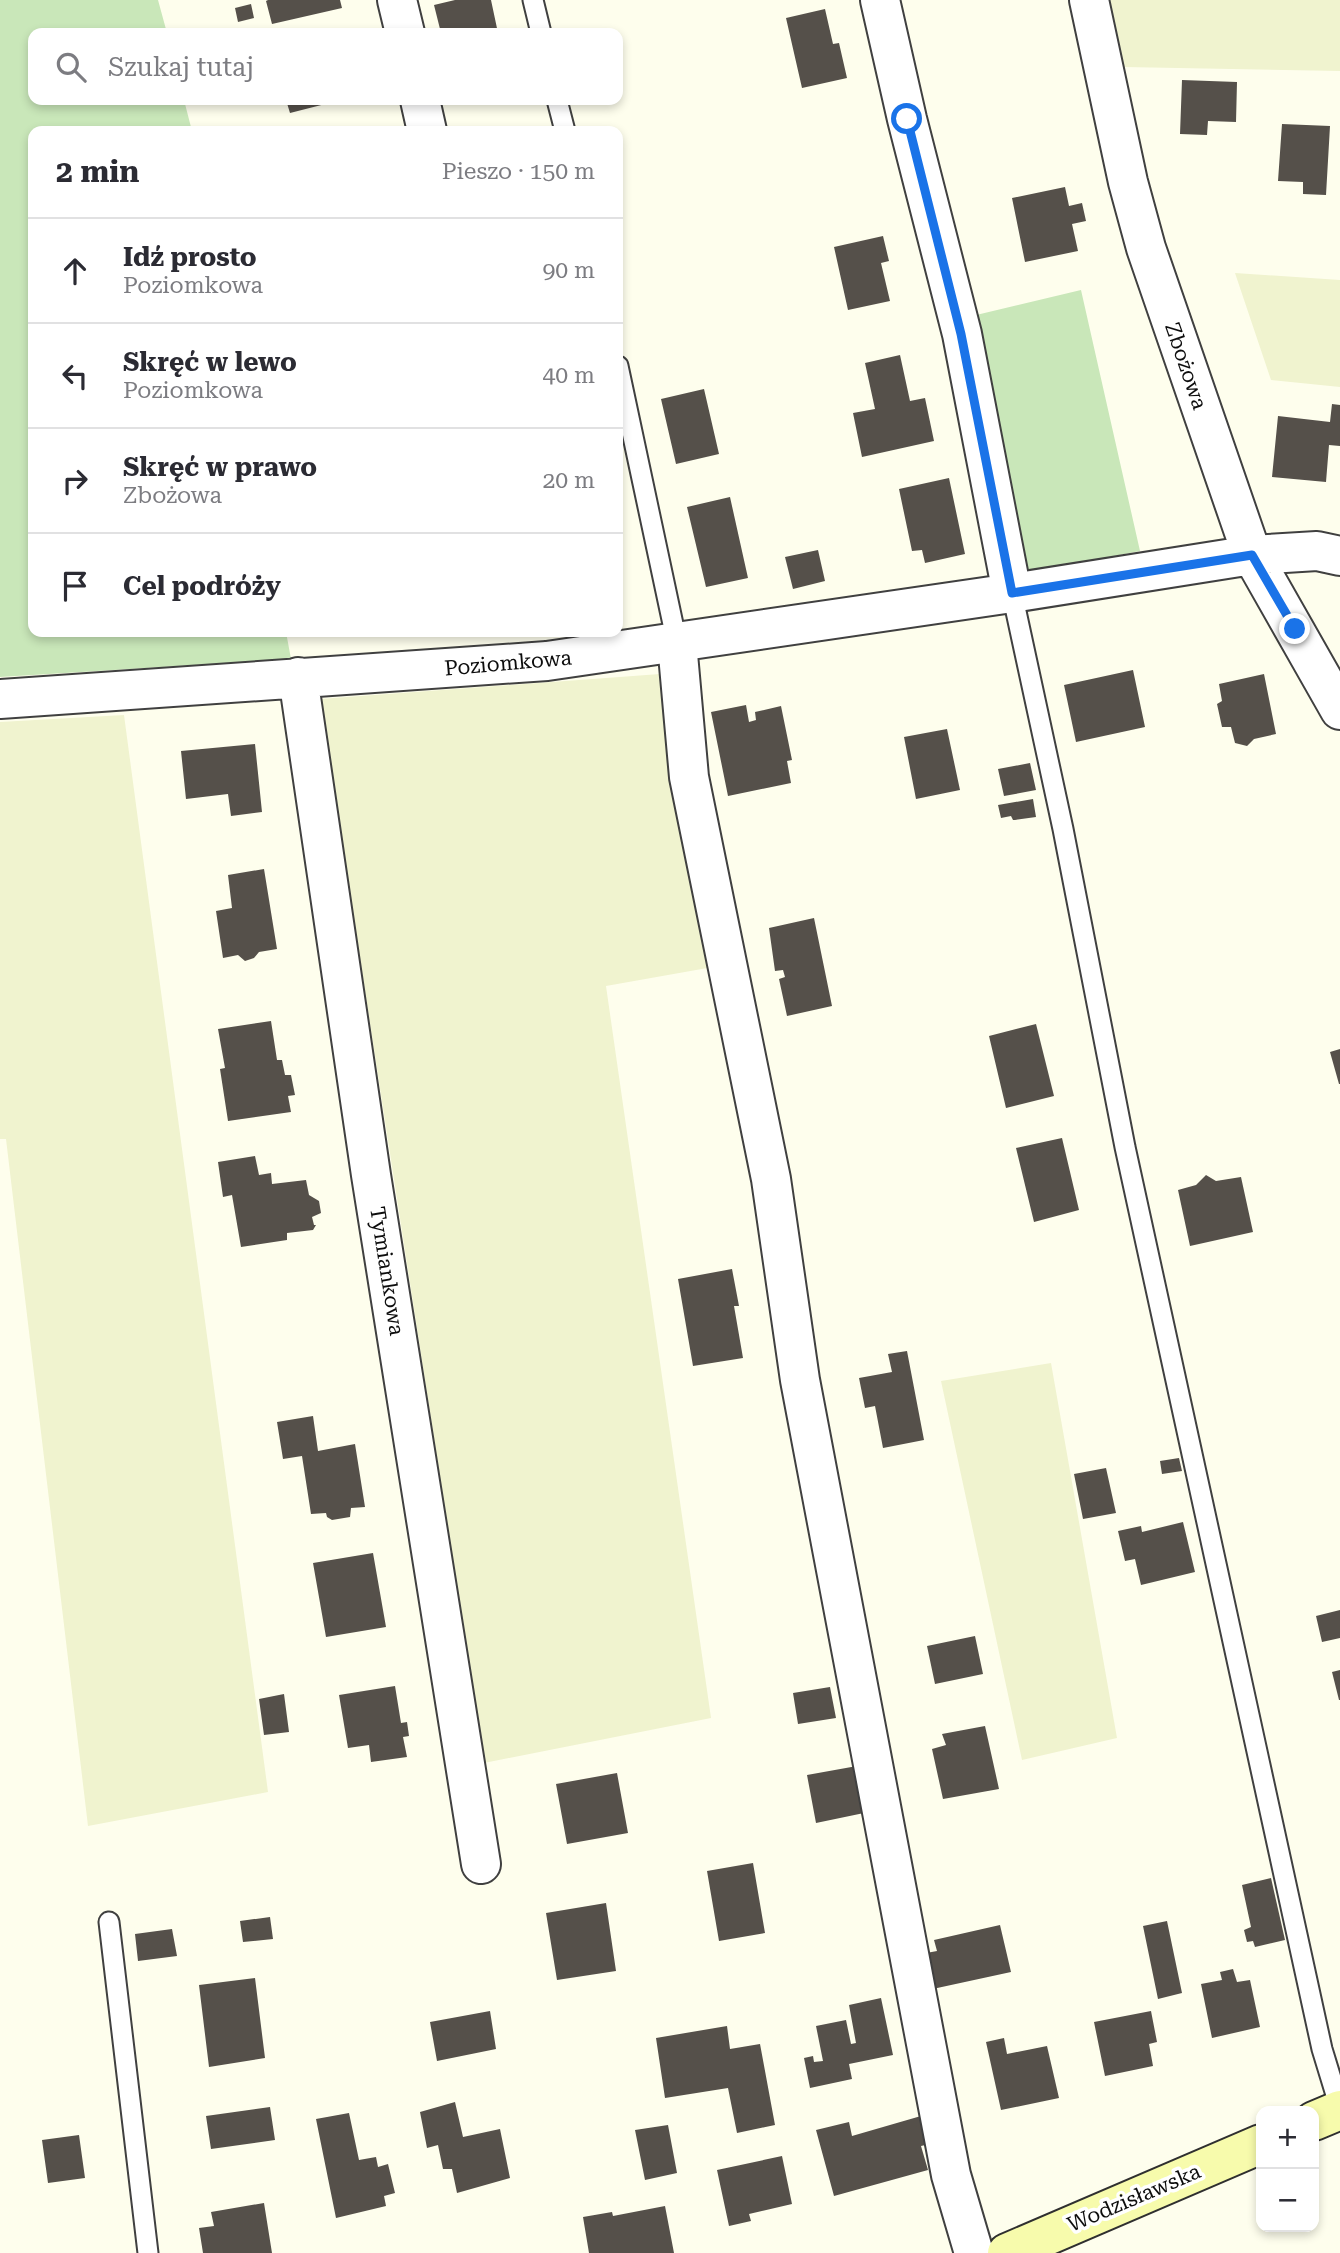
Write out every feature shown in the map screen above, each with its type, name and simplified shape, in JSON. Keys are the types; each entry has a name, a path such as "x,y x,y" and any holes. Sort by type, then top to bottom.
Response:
{"main road":[{"path":"1319,2119 1340,2109"},
{"name":"Wodzisławska","path":"1007,2253 1256,2146"}],"street":[{"path":"397,0 404,28"},
{"path":"880,0 961,334 1012,593"},
{"name":"Zbożowa","path":"1089,0 1128,182 1146,248 1252,555 1340,710"},
{"path":"421,105 426,126"},
{"name":"Poziomkowa","path":"0,699 298,677 544,646 677,643 1252,555 1317,551 1340,556"},
{"path":"677,643 690,777 771,1179 800,1380 951,2175 974,2253"},
{"name":"Tymiankowa","path":"298,677 371,1175 481,1864"}],"lane":[{"path":"533,0 540,28"},
{"path":"558,105 564,126"},
{"path":"623,389 677,643"},
{"path":"1012,593 1063,829 1125,1147 1226,1615 1322,2049 1340,2109"},
{"path":"108,1923 148,2253"}],"green space":[{"path":"0,0 158,0 166,28 28,28 28,105 185,105 191,126 28,126 28,637 287,637 291,659 0,677"},
{"path":"1109,0 1340,0 1340,71 1124,67"},
{"path":"1235,273 1340,280 1340,387 1271,380"},
{"path":"1081,290 1140,551 1021,574 972,316"},
{"path":"660,674 713,967 606,986 711,1718 484,1763 320,699"},
{"path":"124,715 268,1792 88,1826 6,1139 0,1139 0,722"},
{"path":"1051,1363 1117,1738 1022,1760 941,1381"}],"building":[{"path":"340,0 342,8 272,24 266,1"},
{"path":"455,0 491,0 497,28 440,28 434,5"},
{"path":"251,4 254,18 238,22 235,8"},
{"path":"825,9 833,44 839,43 847,78 802,88 786,18"},
{"path":"1182,80 1237,82 1236,122 1208,121 1207,135 1180,134"},
{"path":"288,105 321,105 290,113"},
{"path":"1282,124 1330,126 1326,195 1303,194 1303,182 1278,181"},
{"path":"1065,187 1069,206 1082,203 1086,221 1072,224 1078,251 1025,262 1012,198"},
{"path":"883,236 889,261 881,263 890,301 848,310 834,247"},
{"path":"900,355 910,401 925,398 934,441 862,457 853,413 875,409 865,363"},
{"path":"704,389 719,454 676,464 661,399"},
{"path":"1332,404 1340,405 1340,446 1329,445 1326,482 1272,477 1278,416 1330,422"},
{"path":"949,478 965,554 925,563 922,550 912,551 899,489"},
{"path":"730,497 748,578 706,587 687,507"},
{"path":"818,550 825,581 793,589 785,557"},
{"path":"1133,670 1145,727 1076,742 1064,685"},
{"path":"1264,674 1276,734 1254,739 1247,746 1235,743 1231,727 1222,727 1217,704 1222,701 1219,684"},
{"path":"746,705 749,722 756,720 755,712 781,706 792,760 787,761 791,783 728,796 711,712"},
{"path":"947,729 960,790 916,799 904,737"},
{"path":"255,744 262,812 231,816 228,794 186,799 181,751"},
{"path":"1030,763 1036,790 1004,796 998,769"},
{"path":"1033,799 1036,817 1015,820 1011,816 1001,818 998,805"},
{"path":"264,869 277,949 259,952 254,958 245,961 238,955 223,958 216,911 232,908 228,875"},
{"path":"814,918 832,1006 787,1016 779,979 785,977 783,970 775,971 769,928"},
{"path":"271,1021 277,1060 282,1060 285,1075 291,1075 295,1095 288,1096 291,1112 228,1121 220,1069 225,1068 218,1029"},
{"path":"1036,1024 1054,1096 1006,1108 989,1036"},
{"path":"1340,1049 1340,1084 1339,1084 1330,1052"},
{"path":"1062,1138 1079,1210 1034,1222 1016,1148"},
{"path":"255,1156 259,1175 271,1173 272,1184 306,1180 309,1195 319,1201 321,1213 312,1217 316,1225 313,1230 287,1233 287,1240 241,1247 232,1195 223,1197 218,1162"},
{"path":"1206,1175 1216,1181 1241,1177 1253,1232 1190,1246 1178,1190 1196,1185"},
{"path":"732,1269 739,1306 734,1306 743,1358 693,1366 678,1279"},
{"path":"907,1351 924,1440 883,1448 875,1406 865,1408 859,1378 892,1372 888,1354"},
{"path":"313,1416 318,1451 355,1444 365,1507 351,1508 350,1517 332,1520 326,1513 311,1514 302,1456 283,1459 277,1422"},
{"path":"1179,1458 1182,1471 1162,1474 1160,1461"},
{"path":"1106,1468 1116,1513 1083,1519 1074,1474"},
{"path":"1183,1522 1195,1572 1141,1585 1135,1559 1125,1561 1118,1531 1141,1526 1142,1532"},
{"path":"373,1553 386,1627 326,1637 313,1563"},
{"path":"1340,1610 1340,1638 1322,1642 1316,1616"},
{"path":"975,1636 983,1674 935,1684 927,1646"},
{"path":"1340,1670 1340,1700 1339,1700 1332,1672"},
{"path":"395,1686 401,1723 407,1722 409,1736 403,1737 407,1757 371,1762 369,1745 348,1748 339,1695"},
{"path":"830,1687 836,1718 798,1724 793,1693"},
{"path":"284,1694 289,1732 264,1735 259,1699"},
{"path":"985,1726 999,1789 943,1799 932,1749 946,1745 942,1734"},
{"path":"857,1766 864,1813 816,1823 807,1775"},
{"path":"617,1773 628,1833 567,1844 556,1784"},
{"path":"753,1863 765,1933 719,1941 707,1871"},
{"path":"1271,1878 1285,1940 1255,1947 1253,1941 1247,1942 1244,1930 1251,1927 1242,1885"},
{"path":"606,1903 616,1971 557,1980 546,1913"},
{"path":"270,1917 273,1939 243,1942 240,1921"},
{"path":"1167,1921 1182,1993 1158,1999 1143,1926"},
{"path":"1000,1925 1011,1972 928,1990 921,1954 937,1951 934,1940"},
{"path":"172,1929 177,1956 138,1961 135,1934"},
{"path":"1233,1969 1237,1982 1250,1980 1260,2027 1212,2038 1201,1984 1222,1980 1220,1972"},
{"path":"255,1978 265,2058 209,2067 199,1985"},
{"path":"881,1998 893,2055 849,2064 852,2079 810,2088 804,2058 813,2056 814,2062 823,2061 816,2026 846,2020 851,2044 856,2043 849,2005"},
{"path":"490,2011 496,2049 437,2061 430,2022"},
{"path":"1151,2011 1157,2042 1149,2044 1153,2066 1105,2076 1094,2022"},
{"path":"727,2026 730,2049 760,2044 775,2125 737,2133 728,2088 665,2098 656,2038"},
{"path":"1004,2038 1007,2054 1047,2046 1059,2098 1001,2110 986,2042"},
{"path":"455,2102 463,2137 500,2129 510,2178 457,2193 452,2169 443,2169 438,2145 427,2148 420,2112"},
{"path":"270,2107 275,2140 211,2149 206,2116"},
{"path":"349,2113 359,2160 376,2157 378,2167 388,2164 395,2193 384,2196 386,2206 336,2218 316,2119"},
{"path":"921,2116 930,2144 921,2146 928,2170 834,2196 816,2130 849,2122 852,2136"},
{"path":"668,2125 677,2173 645,2180 635,2130"},
{"path":"79,2135 85,2178 48,2183 42,2140"},
{"path":"782,2156 792,2204 749,2214 751,2221 729,2226 717,2170"},
{"path":"264,2203 272,2253 203,2253 199,2228 214,2226 211,2212"},
{"path":"665,2206 674,2253 589,2253 583,2217 612,2212 613,2216"}],"route":[{"path":"907,119 961,334 1012,593 1252,555 1295,629"}]}
